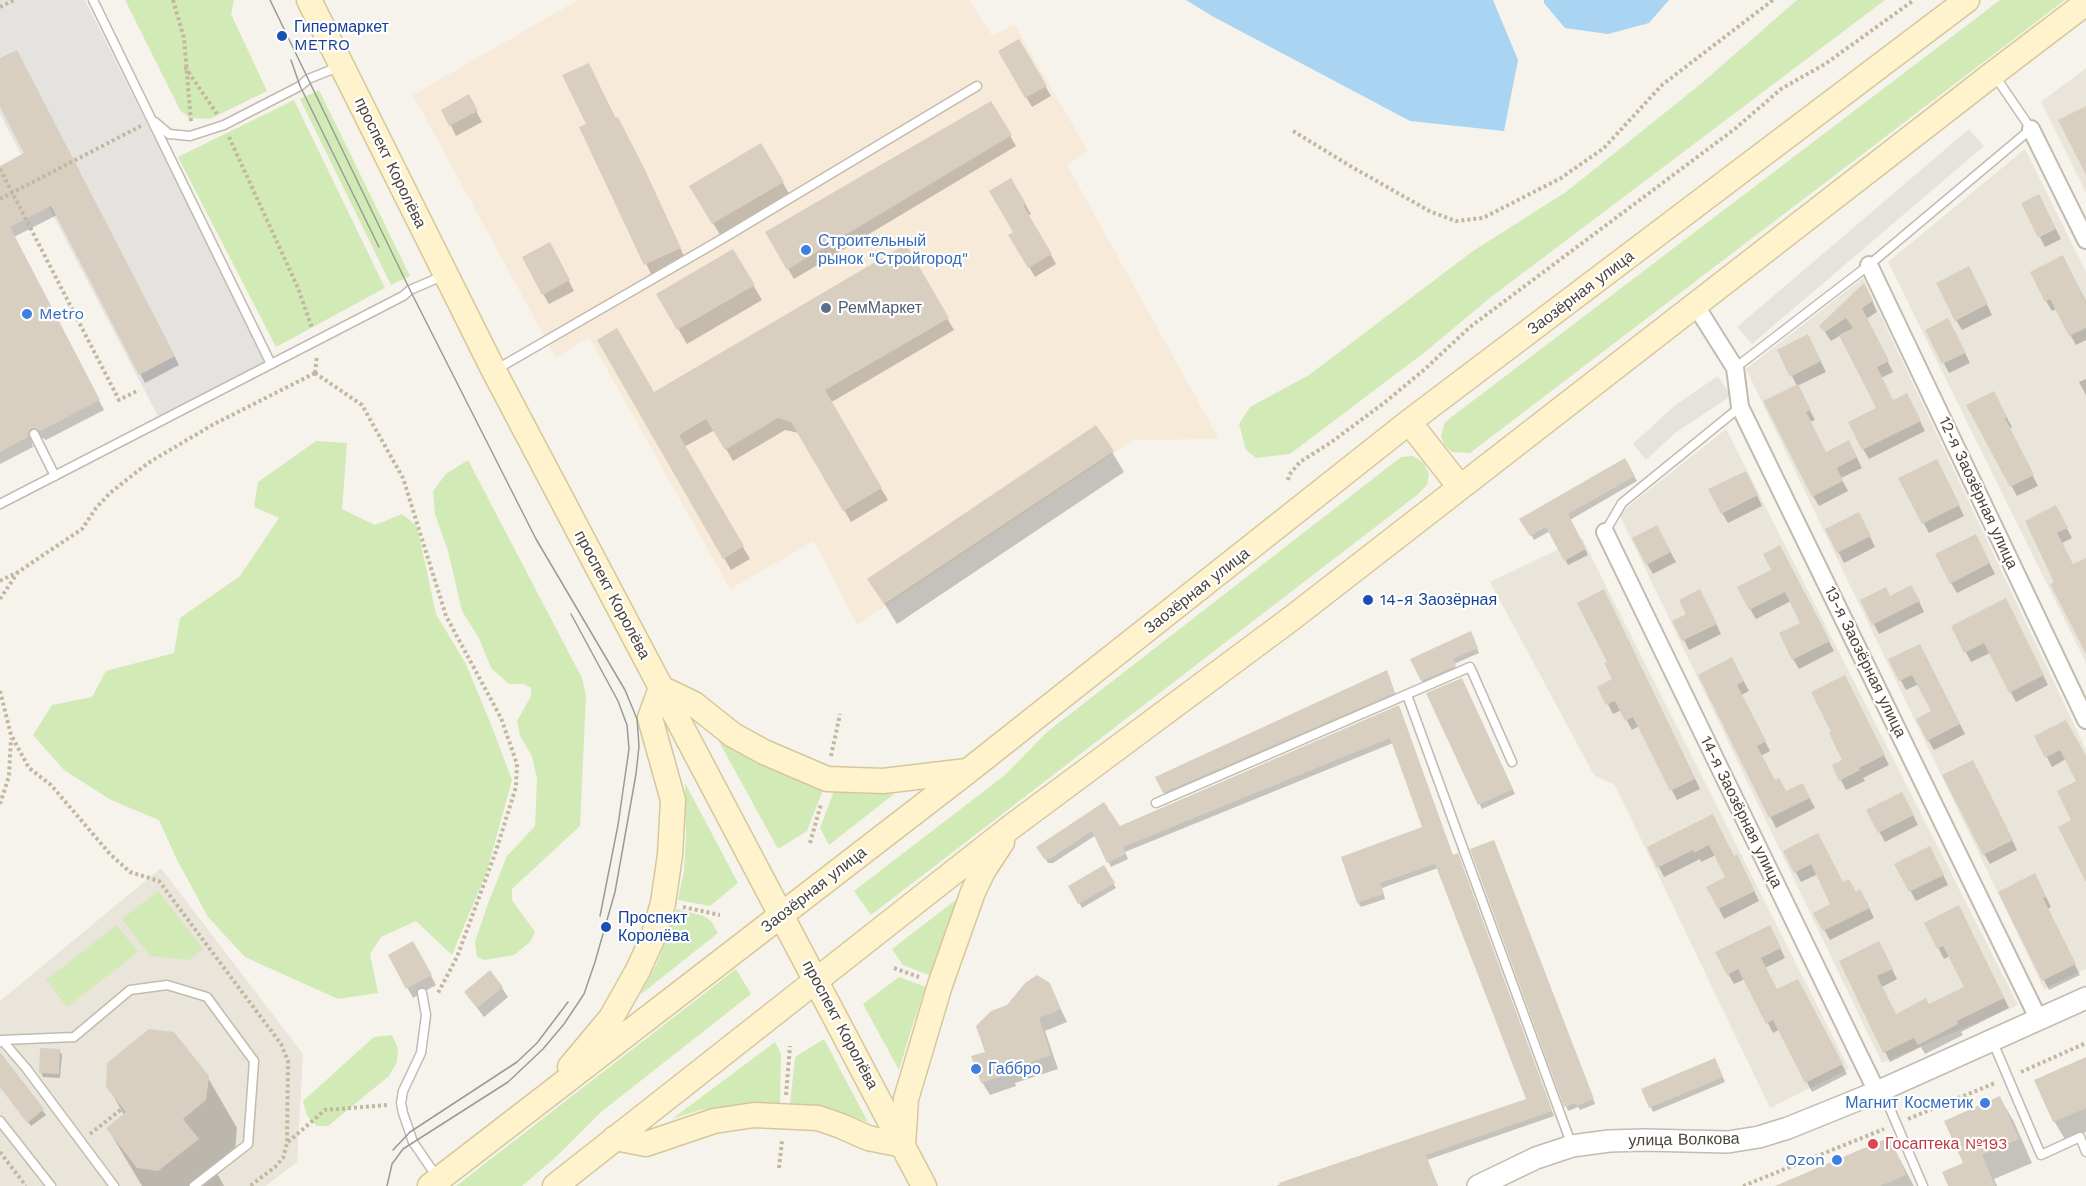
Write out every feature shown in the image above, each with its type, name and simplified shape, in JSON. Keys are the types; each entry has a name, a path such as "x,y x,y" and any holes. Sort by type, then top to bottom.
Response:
{"main road":[{"name":"проспект Королёва","path":"309,0 494,371 924,1186"},
{"name":"Заозёрная улица","path":"434,1183 968,771 1410,422 1967,0"},
{"path":"555,1186 1011,827 1292,618 2086,3"},
{"path":"1410,422 1460,487"},
{"path":"552,1094 616,1008 638,970 652,938 663,903 670,855 673,800 650,718 661,688 694,704 733,735 764,752 827,778 884,781 968,771"},
{"path":"615,1138 646,1144 714,1121 754,1115 818,1118 868,1138 903,1145 906,1100 940,985 973,892 983,871 1011,827"}],"street":[{"path":"2031,129 2086,240"},
{"name":"12-я Заозёрная улица","path":"1869,266 2086,720"},
{"name":"13-я Заозёрная улица","path":"1696,306 1735,368 1740,407 2039,1020"},
{"name":"14-я Заозёрная улица","path":"1605,532 1879,1091"},
{"name":"улица Волкова","path":"1478,1186 1536,1158 1572,1146 1645,1140 1728,1142 1759,1137 1788,1128 1879,1091 2086,998"}],"lane":[{"path":"93,0 271,364"},
{"path":"152,121 169,134 192,135 224,125 308,80 342,66"},
{"path":"1735,368 1869,266 2031,129 1994,73"},
{"path":"494,371 727,236 977,86"},
{"path":"0,504 403,296 410,290 445,274"},
{"path":"1605,532 1622,503 1740,407"},
{"path":"34,434 55,476"},
{"path":"1156,803 1470,667 1512,762"},
{"path":"1407,695 1572,1146"},
{"path":"1,1041 74,1037 130,990 167,985 207,997 254,1061 248,1144 194,1186"},
{"path":"422,993 426,1015 421,1053 403,1091 401,1103 413,1142 434,1183"},
{"path":"1992,1040 2042,1155 2080,1137 2086,1152"},
{"path":"1,1041 26,1068 114,1186"},
{"path":"1879,1091 1923,1186"},
{"path":"0,1121 51,1186"}],"path":[{"path":"0,7 14,0"},
{"path":"173,0 184,38 192,135"},
{"path":"1293,131 1431,212 1456,221 1483,218 1562,178 1604,148 1662,85 1773,0"},
{"path":"1288,480 1294,467 1384,403 1470,327 1736,128 1781,89 1825,64 1914,0"},
{"path":"185,67 224,125 298,288 316,341 315,373"},
{"path":"0,199 152,121"},
{"path":"0,169 119,400 139,390"},
{"path":"0,581 18,572 82,529 96,508 110,493 148,463 214,423 315,373"},
{"path":"315,373 362,405 403,478 446,616 501,718 517,764 516,787 495,854 457,957 426,1015"},
{"path":"0,599 18,572"},
{"path":"0,691 11,735 29,768 51,785 110,854 130,872 159,881 281,1044 288,1061 287,1143 283,1158 250,1186"},
{"path":"831,756 840,714"},
{"path":"0,804 9,777 11,735"},
{"path":"810,843 820,804"},
{"path":"683,907 720,915"},
{"path":"894,968 919,977"},
{"path":"1743,1186 2008,1078 2086,1043"},
{"path":"786,1095 790,1046"},
{"path":"287,1143 325,1110 401,1103"},
{"path":"107,1120 123,1108"},
{"path":"779,1168 782,1141"},
{"path":"0,1152 27,1186"}],"shaded area":[{"path":"0,0 85,0 266,361 159,418 0,114"},
{"name":"Строительный рынок \"Стройгород\"","path":"578,0 970,0 992,36 1014,24 1088,151 1067,165 1219,439 1134,440 857,625 814,541 730,589 589,337 556,358 413,95"},
{"path":"2086,68 2086,193 2041,102"},
{"path":"1969,129 1984,146 1752,344 1737,327"},
{"path":"2025,149 2086,272 2086,663 1888,262"},
{"path":"1863,278 2086,750 2086,969 2044,989 1746,369"},
{"path":"1718,376 1731,396 1675,433 1646,460 1633,444 1674,406"},
{"path":"1726,429 2018,1005 1882,1063 1619,514"},
{"path":"1582,538 1849,1069 1770,1108 1615,785 1594,775 1490,582"},
{"path":"161,868 303,1054 297,1162 266,1186 0,1186 0,1001"}],"green space":[{"path":"125,0 234,0 231,14 267,91 210,119 189,118 180,110"},
{"path":"1797,0 1885,0 1491,297 1425,352 1290,454 1256,458 1246,450 1239,424 1250,407 1309,375 1473,251 1566,192 1702,83"},
{"path":"2000,0 2065,0 1470,453 1452,452 1444,445 1441,436 1445,422"},
{"path":"319,90 410,276 391,285 300,99"},
{"path":"294,100 385,288 276,347 178,157"},
{"path":"316,441 347,443 342,509 375,525 402,514 417,526 436,614 466,664 512,780 487,871 452,955 416,921 381,937 370,954 378,993 338,999 245,957 208,917 176,858 159,820 111,800 64,770 33,735 52,705 92,697 106,671 174,653 180,618 240,576 279,518 254,507 258,482"},
{"path":"1413,456 1424,463 1429,474 1427,485 1417,495 871,915 854,891 1005,775 1047,732 1401,457"},
{"path":"468,460 582,678 586,696 580,826 512,889 512,900 535,932 530,942 514,955 485,960 477,957 475,942 507,856 535,826 537,779 532,756 520,736 517,721 531,696 531,688 524,684 509,684 491,668 479,638 462,611 448,551 435,514 433,491 446,474"},
{"path":"711,727 758,762 783,775 823,790 807,831 778,849"},
{"path":"685,783 738,883 710,906 678,900 684,871"},
{"path":"834,791 894,794 829,845 820,828"},
{"path":"158,891 203,949 189,960 150,956 122,919"},
{"path":"961,896 931,976 903,965 892,949"},
{"path":"676,909 704,916 711,921 718,933 640,995 659,959"},
{"path":"117,925 138,952 67,1007 46,980"},
{"path":"736,969 751,994 601,1112 557,1156 522,1186 456,1186"},
{"path":"899,977 926,987 899,1070 863,1004"},
{"path":"392,1035 398,1048 397,1062 389,1076 328,1126 317,1126 307,1116 303,1101 374,1037"},
{"path":"824,1039 868,1122 840,1112 790,1104 795,1057"},
{"path":"775,1042 781,1054 780,1104 729,1106 700,1110 672,1119"}],"water":[{"path":"1186,0 1493,0 1518,60 1504,131 1410,121"},
{"path":"1544,0 1669,0 1649,23 1608,34 1565,28 1544,3"}],"building":[{"path":"1019,39 1047,86 1025,98 998,51"},
{"path":"17,50 175,356 139,375 51,206 10,227 100,400 40,431 35,428 31,429 28,437 0,452 0,166 24,153 0,107 0,58"},
{"path":"589,63 615,118 618,117 645,170 681,248 644,265 579,127 586,124 562,75"},
{"path":"469,94 478,111 449,126 441,110"},
{"path":"991,101 1012,135 787,270 765,232"},
{"path":"2086,106 2086,175 2058,120"},
{"path":"761,143 784,182 712,224 689,186"},
{"path":"1011,178 1026,204 1023,205 1052,254 1028,268 1008,235 1013,232 989,191"},
{"path":"2039,194 2056,229 2038,238 2021,203"},
{"path":"550,242 570,280 542,295 522,257"},
{"path":"906,244 949,318 825,390 882,488 843,511 791,422 778,418 725,450 706,419 679,435 744,546 723,559 597,340 617,328 654,392"},
{"path":"733,249 755,285 677,330 656,294"},
{"path":"2063,255 2086,302 2086,328 2069,336 2050,299 2045,302 2030,272"},
{"path":"1969,266 1988,304 1955,321 1936,283"},
{"path":"1864,283 1873,301 1862,308 1889,361 1877,367 1893,400 1907,393 1921,421 1862,450 1848,422 1876,408 1839,335 1853,328 1846,318 1825,332 1819,326"},
{"path":"1948,318 1966,353 1942,364 1925,330"},
{"path":"1808,334 1821,361 1790,377 1777,350"},
{"path":"1798,384 1811,410 1806,412 1826,452 1849,440 1857,457 1837,468 1843,481 1812,497 1763,401"},
{"path":"1994,391 2034,475 2010,487 1966,405"},
{"path":"1096,425 1114,451 884,604 867,579"},
{"path":"1625,458 1635,476 1568,514 1586,549 1564,561 1546,527 1530,536 1519,519"},
{"path":"1937,459 1960,505 1922,524 1898,478"},
{"path":"1746,471 1758,495 1721,514 1708,489"},
{"path":"2056,505 2068,528 2057,533 2073,564 2086,558 2086,654 2050,584 2054,582 2025,521"},
{"path":"1859,512 1871,536 1837,553 1825,529"},
{"path":"1657,525 1671,552 1646,565 1632,538"},
{"path":"1976,534 1990,563 1950,584 1935,554"},
{"path":"1780,545 1830,641 1792,660 1779,633 1800,623 1785,592 1749,610 1737,587 1771,570 1763,554"},
{"path":"1911,585 1920,601 1872,625 1860,600 1886,587 1890,596"},
{"path":"1604,589 1695,779 1670,791 1633,717 1625,721 1615,701 1606,705 1597,687 1612,679 1604,663 1607,662 1577,603"},
{"path":"1700,589 1717,624 1682,641 1672,621 1686,614 1679,600"},
{"path":"2006,598 2044,675 2009,693 1984,643 1964,653 1951,626"},
{"path":"1471,631 1478,648 1453,659 1456,666 1421,681 1410,659"},
{"path":"1920,644 1960,724 1927,741 1916,719 1931,711 1912,675 1899,681 1888,659"},
{"path":"1732,657 1744,681 1737,685 1766,741 1757,746 1775,780 1779,778 1786,791 1803,783 1810,798 1769,818 1698,675"},
{"path":"1387,670 1395,693 1163,793 1155,777"},
{"path":"1845,675 1885,755 1839,781 1832,765 1842,760 1811,692"},
{"path":"1462,678 1513,789 1478,805 1426,693"},
{"path":"1399,705 1453,855 1458,853 1552,1111 1426,1155 1438,1186 1280,1186 1279,1183 1526,1099 1435,864 1380,883 1384,894 1357,903 1341,857 1422,827 1390,738 1123,847 1126,854 1107,863 1092,831 1050,859 1044,859 1036,847 1104,802 1120,826"},
{"path":"2066,720 2086,756 2086,882 2058,827 2071,820 2057,791 2076,781 2060,750 2045,758 2034,736"},
{"path":"1973,760 2013,840 1983,855 1942,775"},
{"path":"1902,792 1914,815 1878,833 1866,810"},
{"path":"1713,814 1734,856 1737,854 1755,891 1718,909 1706,887 1725,877 1709,845 1694,853 1693,850 1657,868 1647,847"},
{"path":"1818,833 1843,882 1849,879 1856,892 1860,889 1870,908 1823,931 1813,913 1830,904 1811,864 1794,873 1783,851"},
{"path":"1494,840 1594,1099 1576,1106 1575,1103 1564,1107 1470,849"},
{"path":"1930,846 1944,875 1909,892 1894,864"},
{"path":"1104,865 1115,883 1078,904 1068,886"},
{"path":"2035,873 2046,897 2043,898 2076,964 2042,981 1998,892"},
{"path":"1959,905 2004,998 1957,1021 1958,1024 1918,1045 1914,1038 1883,1053 1839,961 1879,941 1893,969 1877,976 1896,1014 1926,998 1929,1004 1964,987 1943,946 1937,949 1924,923"},
{"path":"1770,925 1781,948 1761,958 1777,989 1798,979 1843,1064 1805,1083 1773,1020 1766,1024 1738,969 1727,975 1715,952"},
{"path":"413,941 432,975 406,989 388,955"},
{"path":"490,970 503,987 477,1008 464,992"},
{"path":"1037,975 1050,983 1061,1009 1039,1018 1051,1055 981,1083 971,1056 985,1052 976,1026 991,1011 1007,1005 1025,983"},
{"path":"149,1029 174,1032 209,1076 206,1100 183,1119 199,1139 158,1171 137,1168 106,1128 126,1112 106,1087 107,1063"},
{"path":"40,1048 60,1049 59,1074 39,1073"},
{"path":"0,1052 44,1109 27,1123 0,1087"},
{"path":"2086,1057 2086,1108 2053,1122 2034,1080"},
{"path":"1715,1058 1723,1077 1649,1108 1641,1089"},
{"path":"2000,1096 2019,1139 1982,1155 1995,1186 1948,1186 1942,1172 1963,1163 1944,1121"},
{"path":"1890,1137 1906,1175 1880,1186 1775,1186"}],"tram line":[{"path":"270,0 410,290 536,539 625,690 637,719 639,746 636,774 615,892 584,994 564,1024 543,1049 508,1082 403,1149 392,1164 387,1186"},
{"path":"291,60 300,86 379,247"},
{"path":"571,614 618,701 627,725 629,749 618,825 600,916"},
{"path":"393,1150 410,1132 517,1062 537,1043 568,1002"}],"place":[{"name":"Гипермаркет METRO","path":"282,36"},
{"name":"Строительный рынок \"Стройгород\"","path":"806,250"},
{"name":"РемМаркет","path":"826,308"},
{"name":"Metro","path":"27,314"},
{"name":"14-я Заозёрная","path":"1368,600"},
{"name":"Проспект Королёва","path":"606,927"},
{"name":"Габбро","path":"976,1069"},
{"name":"Магнит Косметик","path":"1985,1103"},
{"name":"Госаптека №193","path":"1873,1144"},
{"name":"Ozon","path":"1837,1160"}]}
